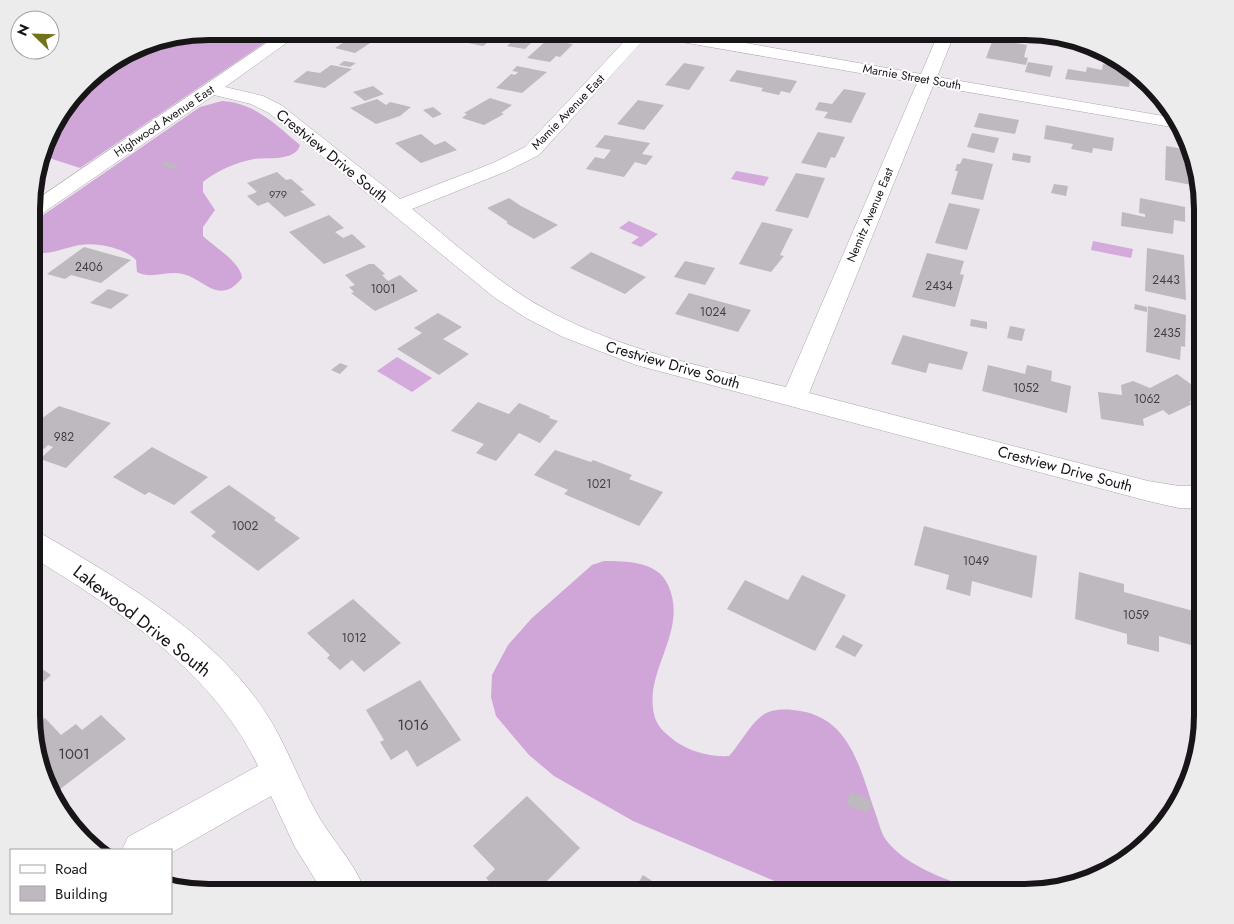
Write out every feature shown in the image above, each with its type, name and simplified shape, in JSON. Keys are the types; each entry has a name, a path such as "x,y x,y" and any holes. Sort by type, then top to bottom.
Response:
{"street":[{"name":"Highwood Avenue East","path":"40,206 283,40"},
{"name":"Mamie Avenue East","path":"397,208 500,168 532,151 636,40"},
{"name":"Marnie Street South","path":"691,40 1170,122"},
{"name":"Nemitz Avenue East","path":"794,398 944,40"},
{"name":"Crestview Drive South","path":"211,89 249,98 271,106 502,293 564,328 605,345 658,362 1148,491 1179,497 1194,497"},
{"name":"Lakewood Drive South","path":"40,547 124,602 184,649 222,683 253,723 304,826 341,884"},
{"path":"143,849 278,773"}],"shaded area":[{"path":"209,40 269,40 80,168 48,158 49,155 68,115 98,82 115,68 134,57 176,43"},
{"path":"222,101 245,106 273,122 300,145 293,154 280,158 254,159 241,162 220,171 203,182 203,192 215,210 203,227 203,236 237,266 242,278 234,286 219,291 183,274 143,274 137,272 136,260 131,256 118,249 102,245 87,244 40,253 40,217 200,107"},
{"path":"736,171 769,177 764,186 731,179"},
{"path":"629,221 658,234 641,247 631,243 639,237 619,228"},
{"path":"1093,241 1133,249 1131,258 1091,250"},
{"path":"397,357 432,378 412,392 377,371"},
{"path":"604,561 640,564 657,571 668,585 673,602 673,618 670,634 655,681 653,697 655,718 668,736 694,751 715,756 729,756 753,724 767,713 776,710 791,710 818,716 832,725 843,736 852,750 886,840 906,859 959,884 782,884 633,821 554,776 529,755 496,716 491,697 492,675 508,645 532,618 592,565"}],"building":[{"path":"347,40 375,40 355,53 335,48"},
{"path":"453,40 491,40 483,46"},
{"path":"514,40 534,40 525,49 507,46"},
{"path":"547,40 573,44 560,57 556,56 550,62 527,58"},
{"path":"848,40 870,40 868,43"},
{"path":"993,40 1027,45 1024,57 1028,58 1026,65 986,58"},
{"path":"344,61 356,63 350,67 339,65"},
{"path":"1028,62 1053,66 1050,77 1025,72"},
{"path":"684,63 705,67 689,90 665,85"},
{"path":"1103,64 1119,68 1131,78 1129,87 1065,79 1068,69 1086,72 1087,67 1102,70"},
{"path":"331,65 352,69 325,88 293,82 307,71 320,73"},
{"path":"517,66 547,72 522,93 496,88 511,74 515,75 518,72 512,71"},
{"path":"737,70 797,81 790,93 781,91 779,95 761,91 763,88 729,81"},
{"path":"373,86 384,94 365,101 353,92"},
{"path":"844,89 866,93 851,123 824,118 828,112 815,110 819,102 832,104"},
{"path":"490,98 512,105 501,113 504,114 484,125 462,118 467,114 464,113"},
{"path":"377,99 386,105 390,102 411,107 400,116 376,124 350,108"},
{"path":"638,100 664,105 644,130 617,124"},
{"path":"433,107 442,114 433,118 423,110"},
{"path":"979,113 1019,120 1015,134 974,127"},
{"path":"1046,125 1114,138 1112,151 1093,148 1092,153 1071,149 1073,144 1044,139"},
{"path":"818,132 845,137 835,158 831,157 826,168 801,163"},
{"path":"972,133 999,138 994,153 967,147"},
{"path":"421,134 435,145 445,141 457,150 421,163 395,143"},
{"path":"605,135 650,143 642,154 653,156 646,165 635,162 624,177 586,169 595,157 604,159 611,150 595,147"},
{"path":"1166,146 1183,149 1193,185 1165,180"},
{"path":"1013,153 1031,156 1030,163 1012,160"},
{"path":"963,158 993,164 983,200 951,194 958,171 955,171 957,164 960,164"},
{"path":"166,162 180,165 174,169 161,166"},
{"path":"277,172 286,180 291,179 304,190 300,191 316,205 285,217 268,202 258,206 247,196 257,192 247,183"},
{"path":"796,173 825,178 808,218 775,211"},
{"path":"1054,184 1068,186 1066,196 1051,193"},
{"path":"509,198 558,225 534,239 506,223 508,222 487,208"},
{"path":"1140,198 1185,207 1185,222 1174,220 1173,234 1121,226 1122,212 1145,217 1145,214 1139,213"},
{"path":"949,203 980,209 967,250 935,243"},
{"path":"329,215 344,228 335,232 343,238 352,234 366,247 324,264 289,232"},
{"path":"762,222 793,229 780,255 784,256 771,272 739,264"},
{"path":"84,247 131,260 101,283 71,275 65,279 47,274"},
{"path":"1147,248 1184,255 1186,300 1145,291"},
{"path":"591,252 646,277 625,294 570,268"},
{"path":"927,253 964,261 960,274 964,275 955,307 912,297"},
{"path":"685,261 715,268 705,285 674,277"},
{"path":"369,264 374,264 385,274 382,275 388,281 400,275 418,291 375,311 351,293 354,292 349,287 355,285 345,275"},
{"path":"108,289 129,295 111,309 90,303"},
{"path":"689,293 751,310 738,332 675,314"},
{"path":"1135,304 1147,307 1147,312 1134,309"},
{"path":"1148,306 1186,315 1185,347 1181,346 1180,360 1146,352"},
{"path":"438,313 462,327 443,339 469,354 439,375 397,349 422,333 414,328"},
{"path":"971,319 987,322 987,329 970,326"},
{"path":"1010,326 1025,329 1022,341 1007,338"},
{"path":"903,335 968,352 962,370 929,363 926,373 891,364"},
{"path":"340,363 348,366 340,374 331,370"},
{"path":"988,365 1025,374 1027,365 1052,371 1051,381 1071,386 1067,413 982,391"},
{"path":"1177,374 1194,386 1194,400 1189,402 1192,404 1169,415 1163,410 1143,419 1144,426 1101,419 1098,392 1122,395 1121,385 1133,381 1150,388"},
{"path":"478,402 509,414 519,403 558,421 540,443 519,433 496,461 476,453 484,444 451,431"},
{"path":"59,406 111,423 66,468 40,459 53,447 48,445 44,449 40,448 40,420"},
{"path":"152,447 208,477 174,505 149,492 145,495 113,477"},
{"path":"555,450 591,462 593,460 632,475 629,479 663,492 639,526 564,494 568,490 534,475"},
{"path":"229,485 276,518 274,520 300,538 258,571 211,536 216,532 190,512"},
{"path":"924,526 1037,556 1032,598 972,581 970,596 946,589 949,575 914,565"},
{"path":"1079,572 1124,584 1124,592 1194,611 1194,646 1159,636 1159,652 1127,644 1127,634 1075,619"},
{"path":"802,575 846,595 815,651 727,609 745,580 788,600"},
{"path":"353,599 401,643 364,672 352,660 340,670 327,658 330,655 307,633"},
{"path":"843,635 863,645 855,657 835,647"},
{"path":"40,667 51,675 40,685"},
{"path":"420,680 461,740 417,767 407,750 391,760 380,742 384,740 366,710"},
{"path":"101,715 126,739 58,791 43,748 40,722 45,718 61,735 76,724 82,730"},
{"path":"850,792 871,800 868,813 846,805"},
{"path":"527,796 580,848 544,884 492,884 486,878 495,869 473,846"},
{"path":"643,875 656,884 638,884"}]}
